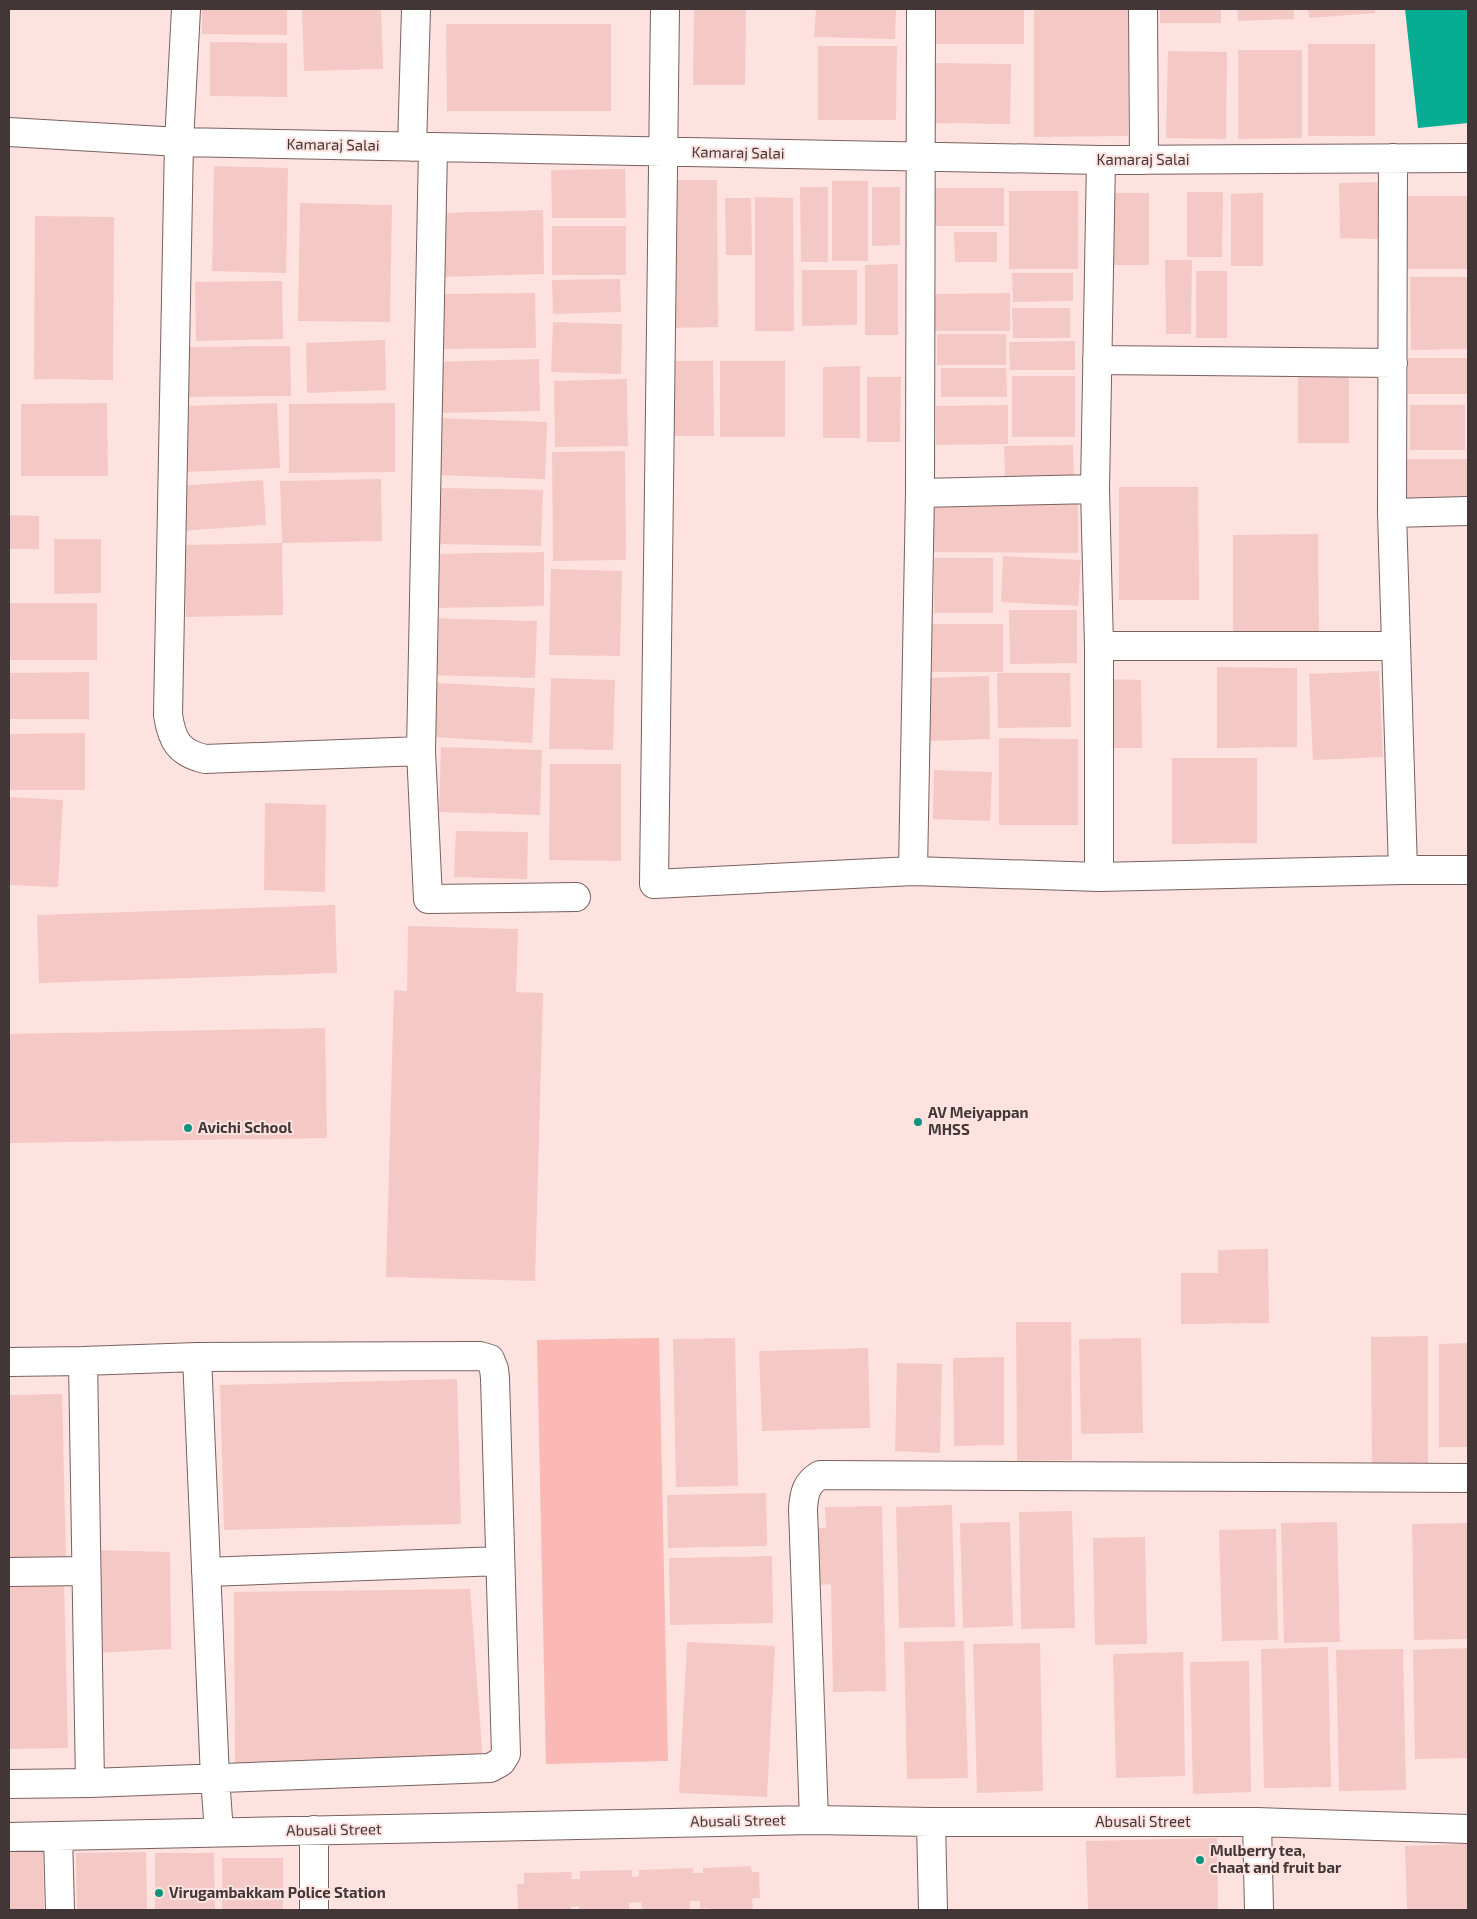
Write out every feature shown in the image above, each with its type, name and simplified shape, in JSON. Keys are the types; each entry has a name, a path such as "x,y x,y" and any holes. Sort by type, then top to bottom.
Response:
{"street":[{"path":"186,9 179,142 168,715 170,729 179,746 190,755 205,759 421,751"},
{"path":"416,9 422,147 421,751 428,899 576,897"},
{"path":"665,9 654,884 913,871 1099,877 1468,870"},
{"path":"913,871 920,493 921,9"},
{"path":"1143,9 1144,160"},
{"name":"Kamaraj Salai","path":"9,132 179,142 921,157 1101,160 1468,158"},
{"path":"1393,158 1392,513 1403,870"},
{"path":"1099,877 1099,646 1095,488 1101,160"},
{"path":"1097,360 1393,363"},
{"path":"920,493 1095,488"},
{"path":"1392,513 1468,512"},
{"path":"1099,646 1396,646"},
{"path":"9,1362 197,1357 480,1356 490,1359 494,1368 495,1378 507,1745 506,1754 502,1762 490,1768 90,1783 9,1784"},
{"path":"197,1357 219,1832"},
{"path":"83,1361 90,1783"},
{"path":"814,1820 804,1496 807,1486 820,1475 1468,1478"},
{"path":"206,1572 500,1561"},
{"path":"9,1572 85,1571"},
{"name":"Abusali Street","path":"9,1837 814,1820 1257,1822 1468,1829"},
{"path":"931,1822 933,1910"},
{"path":"1257,1822 1258,1910"},
{"path":"314,1830 314,1910"},
{"path":"58,1836 60,1910"}],"shaded area":[{"path":"1405,9 1468,9 1468,123 1418,128"},
{"path":"659,1338 668,1761 546,1764 537,1340"}],"building":[{"path":"202,9 287,9 287,35 202,34"},
{"path":"302,9 381,9 383,69 304,71"},
{"path":"694,9 746,9 745,85 693,85"},
{"path":"816,9 896,9 895,39 814,37"},
{"path":"926,9 1024,9 1024,44 926,44"},
{"path":"1034,9 1128,9 1128,136 1034,137"},
{"path":"1160,9 1221,9 1221,23 1160,23"},
{"path":"1237,9 1294,9 1294,19 1238,21"},
{"path":"1308,9 1375,9 1375,13 1309,18"},
{"path":"446,24 611,24 611,111 447,111"},
{"path":"210,42 287,43 287,97 210,96"},
{"path":"1308,44 1375,44 1375,136 1308,136"},
{"path":"818,46 897,46 896,120 818,120"},
{"path":"1238,50 1302,50 1302,138 1238,139"},
{"path":"1168,51 1227,52 1226,139 1166,138"},
{"path":"932,63 1011,64 1010,124 931,123"},
{"path":"214,166 288,168 286,273 212,271"},
{"path":"625,169 626,218 552,218 551,170"},
{"path":"671,180 717,180 718,327 671,328"},
{"path":"832,181 868,181 868,261 832,261"},
{"path":"1378,182 1378,239 1340,238 1339,183"},
{"path":"800,187 828,187 828,262 801,262"},
{"path":"872,187 900,187 900,245 872,246"},
{"path":"935,188 1004,188 1004,226 935,226"},
{"path":"1009,191 1078,191 1078,269 1009,269"},
{"path":"1187,192 1223,192 1222,257 1187,257"},
{"path":"1109,193 1149,193 1149,265 1110,265"},
{"path":"1263,193 1263,266 1231,266 1231,194"},
{"path":"1407,196 1468,196 1468,269 1408,269"},
{"path":"755,197 793,198 794,331 755,331"},
{"path":"725,198 751,198 752,255 726,255"},
{"path":"300,203 392,205 390,322 298,321"},
{"path":"543,210 544,274 443,277 441,213"},
{"path":"35,216 114,217 113,380 34,379"},
{"path":"552,226 626,226 626,275 552,275"},
{"path":"954,232 997,232 997,262 955,262"},
{"path":"1165,260 1192,260 1191,334 1166,334"},
{"path":"898,264 898,335 865,335 865,265"},
{"path":"802,270 857,270 857,325 802,326"},
{"path":"1196,271 1227,271 1227,338 1196,338"},
{"path":"1012,273 1073,273 1073,301 1013,302"},
{"path":"1410,277 1468,277 1468,349 1411,350"},
{"path":"620,279 621,312 553,314 552,280"},
{"path":"282,281 283,339 196,341 195,282"},
{"path":"535,293 536,348 442,349 442,294"},
{"path":"1010,293 1010,331 933,331 934,294"},
{"path":"1012,308 1070,308 1070,338 1013,338"},
{"path":"553,322 622,324 621,374 551,372"},
{"path":"937,334 1006,334 1006,365 937,365"},
{"path":"385,340 386,390 307,393 306,343"},
{"path":"1075,341 1075,370 1010,370 1009,342"},
{"path":"290,346 291,396 187,397 187,347"},
{"path":"1408,358 1468,358 1468,394 1408,394"},
{"path":"539,359 540,411 440,413 439,362"},
{"path":"670,361 713,361 714,436 670,436"},
{"path":"720,361 785,361 785,437 720,437"},
{"path":"860,366 860,438 823,438 823,367"},
{"path":"941,368 1006,368 1007,397 941,397"},
{"path":"1012,376 1075,376 1075,437 1012,437"},
{"path":"1298,376 1349,376 1349,443 1298,443"},
{"path":"867,377 901,377 900,442 867,442"},
{"path":"627,379 628,446 555,447 554,381"},
{"path":"107,403 108,476 21,476 21,404"},
{"path":"277,403 280,468 187,472 184,406"},
{"path":"395,403 395,472 289,473 289,404"},
{"path":"1008,405 1008,444 936,445 936,406"},
{"path":"1410,405 1465,405 1465,450 1410,450"},
{"path":"439,418 547,422 545,479 436,475"},
{"path":"1073,445 1074,485 1005,486 1004,446"},
{"path":"625,451 626,560 553,561 552,452"},
{"path":"1400,459 1468,459 1468,501 1400,501"},
{"path":"381,479 382,541 282,543 280,481"},
{"path":"263,480 266,525 180,531 177,486"},
{"path":"1119,487 1198,487 1199,600 1119,600"},
{"path":"441,488 543,490 541,546 439,544"},
{"path":"931,503 1078,503 1078,553 931,552"},
{"path":"9,515 39,516 39,549 9,549"},
{"path":"1318,534 1319,638 1233,638 1233,535"},
{"path":"54,539 101,539 101,593 54,594"},
{"path":"282,543 283,615 186,617 184,545"},
{"path":"544,552 544,606 436,608 435,554"},
{"path":"1003,556 1081,560 1078,606 1001,602"},
{"path":"934,558 993,558 993,613 934,613"},
{"path":"551,569 622,571 620,656 549,655"},
{"path":"9,603 97,603 97,660 9,660"},
{"path":"1009,610 1077,610 1077,663 1010,664"},
{"path":"428,618 537,621 535,678 426,675"},
{"path":"932,624 1003,624 1003,672 932,672"},
{"path":"1217,667 1297,668 1297,747 1217,748"},
{"path":"1379,671 1383,757 1313,760 1309,674"},
{"path":"89,672 89,719 9,719 9,673"},
{"path":"997,673 1070,673 1071,727 998,728"},
{"path":"989,676 990,739 930,741 928,678"},
{"path":"551,678 615,680 613,750 549,749"},
{"path":"1105,679 1141,680 1142,748 1105,748"},
{"path":"437,683 535,688 532,743 434,737"},
{"path":"85,733 85,790 9,790 9,734"},
{"path":"999,738 1078,739 1078,825 999,825"},
{"path":"441,747 542,750 540,815 439,812"},
{"path":"1172,758 1257,758 1257,843 1172,844"},
{"path":"550,764 621,764 621,861 549,860"},
{"path":"934,770 992,772 990,821 933,819"},
{"path":"10,797 63,800 58,887 9,885"},
{"path":"265,803 326,805 325,892 264,890"},
{"path":"456,831 528,832 527,879 454,877"},
{"path":"335,905 337,973 39,983 37,915"},
{"path":"408,926 518,929 516,992 543,993 535,1281 386,1277 394,990 407,991"},
{"path":"325,1028 327,1138 9,1143 9,1034"},
{"path":"1268,1249 1269,1323 1181,1324 1181,1273 1218,1273 1218,1250"},
{"path":"1016,1322 1071,1322 1072,1460 1017,1461"},
{"path":"1428,1336 1428,1471 1372,1472 1371,1337"},
{"path":"735,1338 738,1486 676,1487 673,1339"},
{"path":"1141,1338 1143,1433 1081,1434 1079,1339"},
{"path":"1468,1343 1468,1447 1439,1447 1439,1344"},
{"path":"868,1348 870,1428 762,1431 759,1351"},
{"path":"1004,1357 1004,1445 954,1446 953,1358"},
{"path":"897,1363 942,1364 940,1453 895,1451"},
{"path":"457,1379 461,1524 224,1530 220,1385"},
{"path":"62,1394 66,1560 9,1562 9,1395"},
{"path":"766,1493 767,1546 668,1548 667,1495"},
{"path":"952,1505 955,1627 899,1628 896,1507"},
{"path":"882,1506 886,1691 833,1692 831,1584 819,1585 818,1528 826,1528 825,1507"},
{"path":"1072,1511 1075,1628 1021,1629 1019,1512"},
{"path":"1010,1522 1013,1626 963,1628 960,1523"},
{"path":"1337,1522 1340,1642 1284,1643 1281,1523"},
{"path":"1468,1523 1468,1639 1414,1640 1412,1524"},
{"path":"1276,1529 1278,1640 1222,1641 1219,1530"},
{"path":"1145,1537 1147,1644 1095,1645 1093,1538"},
{"path":"94,1550 170,1552 171,1649 95,1653"},
{"path":"772,1556 773,1623 670,1625 669,1558"},
{"path":"64,1582 68,1748 9,1749 9,1583"},
{"path":"470,1589 483,1761 235,1763 234,1592"},
{"path":"964,1641 968,1778 907,1779 904,1642"},
{"path":"687,1642 775,1646 767,1797 679,1793"},
{"path":"1040,1643 1043,1791 977,1793 973,1644"},
{"path":"1328,1647 1331,1787 1264,1788 1261,1649"},
{"path":"1468,1648 1468,1758 1415,1759 1413,1650"},
{"path":"1403,1649 1406,1790 1339,1791 1336,1650"},
{"path":"1183,1652 1185,1776 1116,1778 1113,1654"},
{"path":"1249,1661 1251,1792 1193,1794 1190,1662"},
{"path":"1217,1838 1218,1910 1088,1910 1086,1841"},
{"path":"1468,1844 1468,1910 1407,1910 1405,1846"},
{"path":"9,1851 43,1851 44,1910 9,1910"},
{"path":"146,1852 147,1910 77,1910 76,1853"},
{"path":"155,1853 214,1853 215,1910 155,1910"},
{"path":"222,1858 283,1858 283,1910 222,1910"},
{"path":"751,1866 752,1872 759,1872 760,1898 752,1898 753,1910 700,1909 700,1901 690,1901 690,1909 681,1910 642,1910 641,1902 629,1903 629,1910 579,1910 579,1906 571,1907 571,1910 518,1910 517,1884 524,1884 524,1873 572,1872 571,1879 580,1879 580,1871 632,1870 632,1877 639,1876 639,1870 693,1868 693,1873 703,1873 703,1868"}],"place":[{"name":"AV Meiyappan MHSS","path":"918,1122"},
{"name":"Avichi School","path":"188,1128"},
{"name":"Mulberry tea, chaat and fruit bar","path":"1200,1860"},
{"name":"Virugambakkam Police Station","path":"159,1893"}]}
